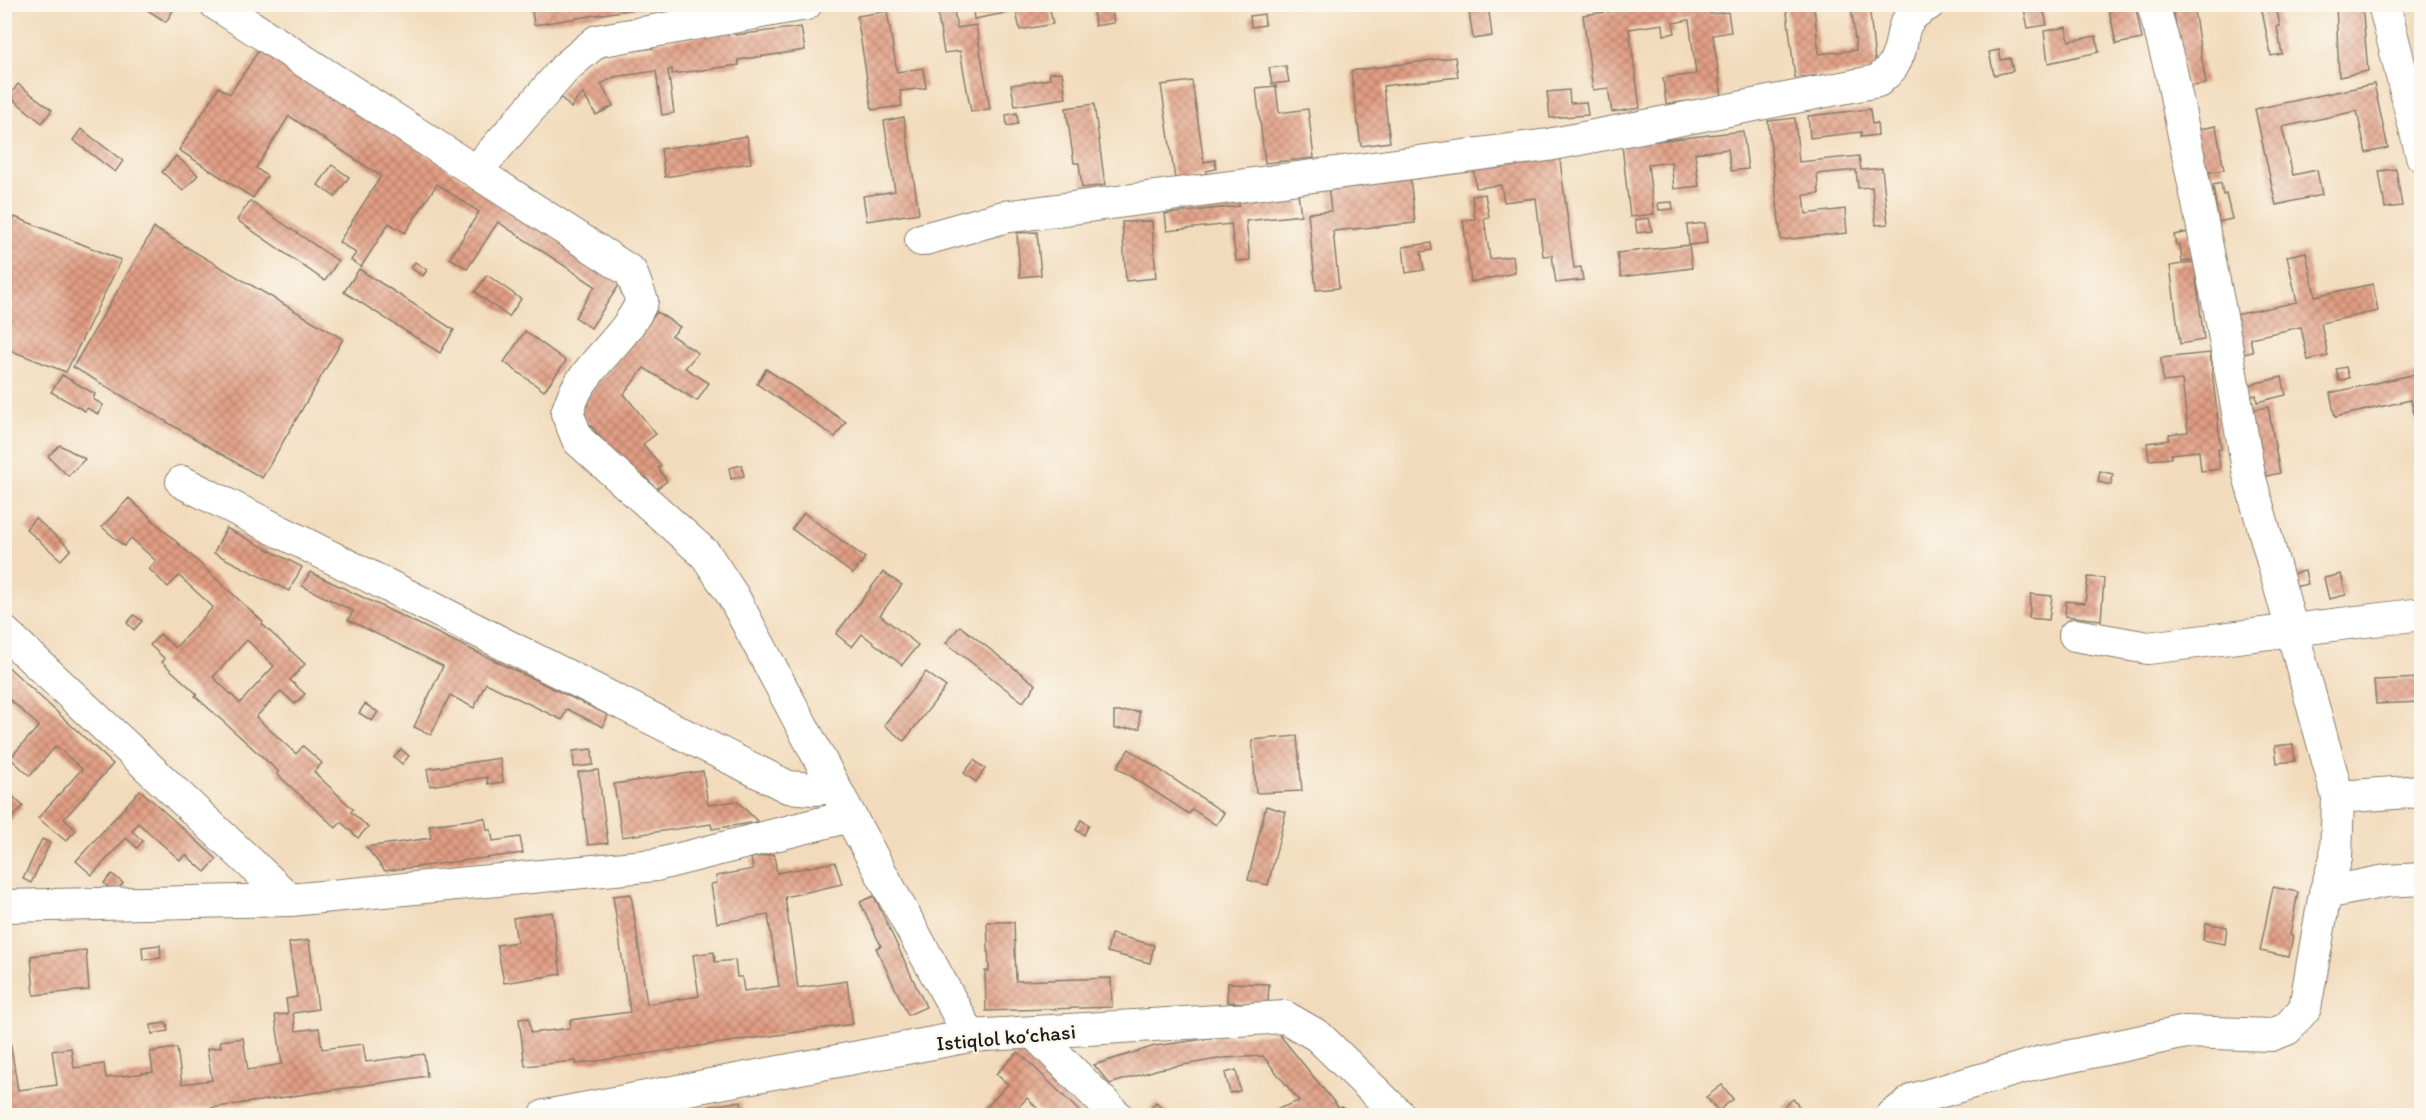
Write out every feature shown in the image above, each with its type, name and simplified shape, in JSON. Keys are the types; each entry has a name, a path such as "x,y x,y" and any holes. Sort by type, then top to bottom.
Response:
{"street":[{"path":"216,4 477,170 631,272 642,301 631,324 578,387 567,413 578,440 706,555 734,596 834,787 970,1036"},
{"path":"477,170 566,67 597,41 806,4"},
{"path":"921,240 1004,217 1548,145 1878,81 1892,67 1900,47 1903,27 1913,13 1929,4"},
{"path":"1892,1116 1915,1100 2038,1063 2186,1032 2271,1035 2287,1029 2304,1008 2325,893 2336,858 2338,797 2248,475 2220,310 2171,71 2153,4"},
{"path":"2384,4 2421,156"},
{"path":"182,482 788,787 834,787"},
{"path":"2075,635 2148,648 2421,614"},
{"path":"4,632 290,900"},
{"path":"2338,797 2421,791"},
{"path":"4,906 290,900 656,865 850,816"},
{"path":"2325,893 2386,881 2421,879"},
{"name":"Istiqlol koʻchasi","path":"545,1116 970,1036 1285,1017 1318,1036 1400,1116"},
{"path":"1034,1033 1117,1116"}],"building":[{"path":"138,4 177,4 166,22"},
{"path":"531,4 653,4 653,6 534,25"},
{"path":"936,4 953,4 957,28 976,25 990,109 971,112 960,51 944,53"},
{"path":"972,4 1049,4 1053,24 1020,30 1016,11 974,19"},
{"path":"1092,4 1111,4 1114,23 1095,26"},
{"path":"1468,4 1488,4 1492,36 1473,39"},
{"path":"1645,4 1709,4 1710,14 1728,12 1731,32 1713,35 1722,97 1666,104 1663,78 1696,74 1689,20 1673,23 1675,33 1664,35 1663,24 1629,29 1640,108 1612,112 1608,88 1593,90 1583,15 1645,7"},
{"path":"1786,4 1824,4 1814,7 1819,54 1856,50 1851,4 1869,4 1876,70 1795,78"},
{"path":"2023,4 2055,4 2055,6 2043,8 2047,25 2028,28"},
{"path":"2108,4 2135,4 2142,39 2116,44"},
{"path":"2172,4 2193,4 2206,84 2187,87"},
{"path":"2336,4 2362,4 2368,71 2339,77"},
{"path":"2276,7 2282,54 2271,56 2262,11"},
{"path":"887,11 897,72 923,68 926,88 900,91 902,106 872,110 857,16"},
{"path":"1264,14 1265,25 1251,27 1250,16"},
{"path":"801,27 805,50 738,60 739,65 672,74 672,69 668,70 674,113 662,115 656,71 614,77 601,84 613,106 596,115 583,94 571,108 558,94 589,62 611,54 653,48 652,43 734,32 735,35"},
{"path":"2066,27 2069,41 2096,36 2099,52 2048,63 2044,31"},
{"path":"261,47 621,282 591,328 575,317 595,286 498,222 467,269 450,258 479,212 437,184 405,233 389,223 361,267 351,260 356,253 339,242 381,176 289,116 256,168 267,176 253,198 179,150 219,87 230,94"},
{"path":"1999,50 2001,60 2010,58 2013,71 1994,75 1989,52"},
{"path":"1455,57 1458,77 1383,86 1390,142 1361,146 1351,71"},
{"path":"1286,66 1289,82 1272,84 1269,68"},
{"path":"1062,72 1066,98 1015,106 1011,85 1050,79 1049,73"},
{"path":"1192,81 1204,162 1215,160 1216,169 1206,171 1206,174 1175,179 1161,85"},
{"path":"18,84 52,110 42,123 9,96"},
{"path":"2374,84 2388,148 2366,153 2357,111 2282,127 2293,175 2317,170 2322,195 2276,205 2255,109"},
{"path":"1276,86 1279,113 1308,109 1314,158 1265,163 1256,88"},
{"path":"1569,90 1570,103 1586,102 1588,115 1550,118 1547,92"},
{"path":"1094,104 1105,185 1082,188 1079,163 1074,163 1066,108"},
{"path":"1870,109 1872,124 1877,123 1878,135 1861,137 1861,132 1810,138 1808,116"},
{"path":"1017,113 1018,124 1007,126 1006,115"},
{"path":"904,117 919,213 867,221 863,196 895,191 884,121"},
{"path":"1795,118 1799,162 1859,156 1861,170 1882,168 1888,224 1876,225 1872,187 1858,188 1856,170 1817,174 1819,194 1804,195 1806,214 1845,209 1847,233 1781,240 1768,121"},
{"path":"2216,126 2224,170 2204,173 2195,130"},
{"path":"81,129 123,161 115,172 73,140"},
{"path":"1743,131 1748,169 1731,171 1728,149 1695,153 1699,186 1674,189 1671,162 1648,165 1654,214 1630,217 1622,145"},
{"path":"747,136 751,163 665,177 661,149"},
{"path":"1559,153 1574,268 1581,267 1583,280 1556,283 1552,255 1543,256 1536,198 1504,202 1501,185 1476,188 1473,165"},
{"path":"176,156 198,175 183,191 162,172"},
{"path":"332,165 349,177 335,197 318,185"},
{"path":"2396,169 2402,206 2385,208 2379,171"},
{"path":"1410,176 1415,223 1333,231 1339,288 1316,290 1308,213 1331,211 1328,185"},
{"path":"2221,183 2232,219 2218,222 2213,185"},
{"path":"1298,193 1301,215 1246,221 1250,260 1236,261 1231,224 1167,231 1165,214 1239,206 1239,199"},
{"path":"1485,194 1489,217 1484,218 1490,259 1513,256 1515,273 1471,282 1463,220 1475,219 1472,196"},
{"path":"250,201 338,261 325,281 237,220"},
{"path":"1672,202 1673,209 1659,210 1658,203"},
{"path":"15,217 121,260 66,372 4,348 4,241"},
{"path":"1649,218 1652,231 1637,233 1635,220"},
{"path":"1152,221 1156,278 1126,281 1122,222"},
{"path":"1705,223 1707,243 1689,245 1687,225"},
{"path":"154,228 343,339 262,478 73,367"},
{"path":"1037,232 1041,275 1020,277 1017,233"},
{"path":"2189,232 2193,260 2182,262 2180,245 2176,245 2174,235"},
{"path":"1431,243 1432,250 1421,252 1424,270 1406,273 1403,247"},
{"path":"1689,245 1692,268 1621,277 1617,253"},
{"path":"2306,252 2315,296 2373,284 2378,311 2321,323 2328,356 2308,360 2301,327 2250,338 2253,352 2234,356 2225,317 2297,302 2287,256"},
{"path":"415,262 427,270 423,276 411,268"},
{"path":"2194,262 2204,340 2180,344 2170,266"},
{"path":"359,269 454,330 440,353 344,292"},
{"path":"487,275 521,299 509,317 475,292"},
{"path":"657,312 680,327 672,336 698,353 685,368 709,383 697,401 644,368 624,394 656,434 643,444 661,466 658,468 667,481 656,489 646,477 638,483 577,409"},
{"path":"525,331 566,361 544,391 504,362"},
{"path":"2210,353 2221,449 2218,449 2220,469 2201,471 2199,451 2171,454 2171,458 2149,460 2147,443 2169,440 2169,434 2188,432 2182,380 2163,382 2161,358"},
{"path":"2346,367 2349,378 2339,381 2336,369"},
{"path":"766,369 846,422 835,437 757,384"},
{"path":"2421,373 2421,425 2417,426 2411,400 2335,417 2330,393"},
{"path":"62,375 95,394 93,399 103,405 98,414 87,408 85,411 51,392"},
{"path":"2282,377 2286,395 2257,402 2256,395 2246,397 2244,386"},
{"path":"2268,407 2280,473 2258,478 2246,411"},
{"path":"60,445 85,459 68,476 48,456"},
{"path":"742,465 744,476 731,479 729,468"},
{"path":"2100,471 2113,474 2111,485 2098,482"},
{"path":"129,498 305,664 290,680 305,694 295,704 281,691 256,717 296,754 303,746 322,763 314,772 353,809 351,812 368,827 358,838 341,822 336,828 277,774 279,772 195,696 197,694 162,662 165,659 150,645 160,634 175,648 213,607 179,576 168,587 149,569 156,561 131,538 124,546 102,527","holes":["247,640 274,666 240,703 213,677"]},
{"path":"804,513 865,558 853,574 792,529"},
{"path":"35,518 71,549 61,560 26,529"},
{"path":"226,528 302,567 289,591 214,553"},
{"path":"2305,571 2308,584 2294,587 2292,574"},
{"path":"310,572 608,715 603,727 567,709 562,720 486,683 474,708 450,695 431,735 414,727 443,666 348,620 353,611 302,586"},
{"path":"883,572 902,585 880,615 918,645 902,665 862,634 852,647 836,634"},
{"path":"2341,574 2346,595 2329,599 2324,578"},
{"path":"2088,577 2104,578 2101,620 2065,616 2066,601 2085,603"},
{"path":"2031,594 2052,596 2049,620 2029,618"},
{"path":"134,615 142,621 134,630 127,623"},
{"path":"960,626 1036,685 1023,702 946,643"},
{"path":"4,663 113,764 64,819 76,830 66,841 38,818 82,769 56,746 30,776 10,758 39,726 8,698 4,701"},
{"path":"926,672 946,687 904,741 884,725"},
{"path":"2421,678 2421,702 2376,704 2374,680"},
{"path":"365,704 378,712 372,721 359,713"},
{"path":"1139,711 1140,728 1114,729 1114,712"},
{"path":"1297,736 1302,791 1256,793 1252,740"},
{"path":"2293,744 2295,761 2277,763 2275,746"},
{"path":"401,749 409,756 402,764 394,757"},
{"path":"592,749 593,765 574,767 573,751"},
{"path":"1129,749 1224,813 1216,825 1192,809 1189,814 1117,767"},
{"path":"500,758 503,782 488,784 487,777 430,786 427,769"},
{"path":"974,760 985,769 976,782 964,773"},
{"path":"598,770 608,843 588,845 578,772"},
{"path":"703,771 708,805 737,801 758,822 712,829 711,824 622,837 614,784"},
{"path":"140,790 217,859 205,872 186,855 180,860 138,823 132,831 143,841 137,848 126,838 92,875 76,861"},
{"path":"9,793 23,806 4,827 4,798"},
{"path":"1266,806 1286,812 1268,885 1248,880"},
{"path":"485,818 487,830 491,830 493,841 520,837 523,853 385,871 366,847 431,838 429,825"},
{"path":"1081,820 1089,825 1084,835 1076,830"},
{"path":"42,839 50,843 31,883 23,879"},
{"path":"774,854 777,873 835,862 842,884 785,897 798,988 847,981 853,1024 576,1064 576,1061 525,1066 519,1019 529,1018 531,1033 571,1028 570,1020 630,1012 613,896 631,894 647,1004 699,996 693,955 714,952 715,962 735,960 737,977 742,977 744,991 779,986 768,915 717,923 711,884 717,883 716,876 753,869 751,858"},
{"path":"112,874 123,883 114,893 104,883"},
{"path":"2273,887 2298,892 2290,935 2293,936 2289,957 2260,951"},
{"path":"874,896 926,1007 908,1015 876,948 881,946 860,902"},
{"path":"552,912 561,974 504,983 497,945 517,942 513,918"},
{"path":"987,922 1014,922 1016,981 1111,978 1112,1007 986,1011 985,971 989,971"},
{"path":"2206,923 2227,927 2225,944 2203,940"},
{"path":"1111,934 1154,945 1150,963 1107,952"},
{"path":"309,940 318,1009 293,1013 296,1031 319,1028 322,1049 363,1044 366,1062 424,1054 427,1076 157,1116 4,1116 4,1035 9,1035 18,1090 57,1085 52,1051 71,1048 74,1068 104,1064 106,1078 153,1072 150,1052 177,1048 182,1084 212,1080 207,1049 221,1047 220,1041 243,1038 248,1070 282,1064 275,1015 288,1014 286,999 297,997 289,943"},
{"path":"160,945 161,958 143,960 142,947"},
{"path":"86,950 89,990 34,995 31,956"},
{"path":"1228,983 1269,984 1268,1004 1227,1002"},
{"path":"167,1023 168,1031 152,1034 151,1025"},
{"path":"1278,1033 1339,1108 1342,1107 1356,1116 1259,1116 1299,1101 1263,1056 1224,1058 1159,1069 1110,1084 1094,1065 1155,1046 1219,1037"},
{"path":"1018,1052 1084,1116 1045,1116 1027,1098 1010,1116 978,1116 1008,1084 996,1074"},
{"path":"1236,1070 1240,1091 1230,1093 1225,1073"},
{"path":"1722,1085 1733,1099 1718,1111 1706,1097"},
{"path":"1793,1099 1807,1116 1773,1116"},
{"path":"741,1101 743,1116 695,1116 694,1109"},
{"path":"1156,1102 1171,1116 1148,1116 1146,1113"}]}
